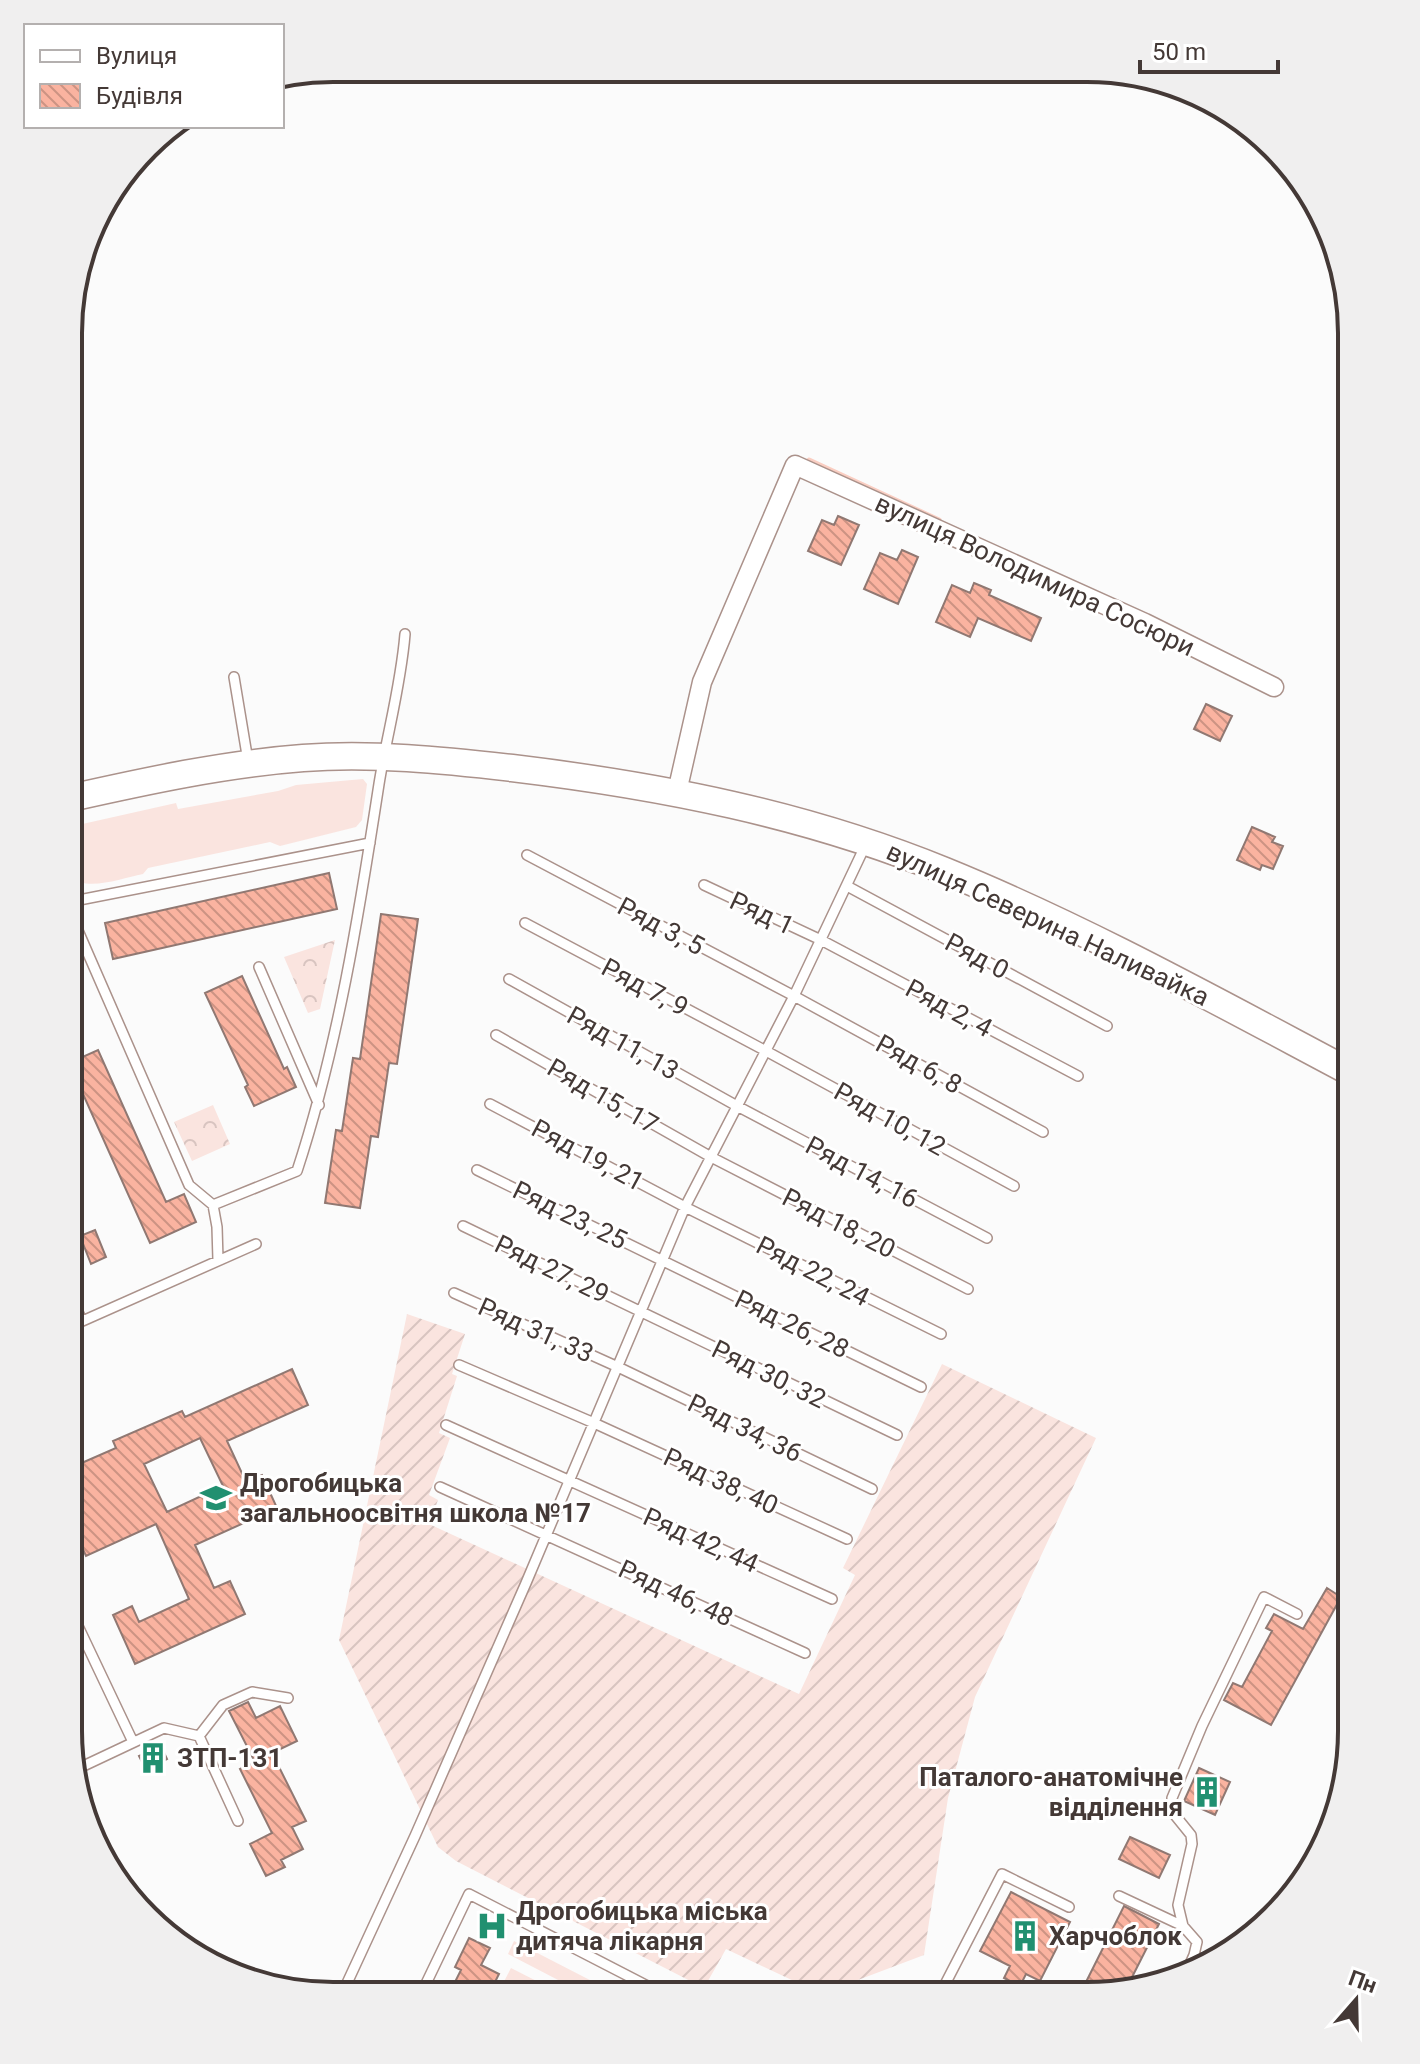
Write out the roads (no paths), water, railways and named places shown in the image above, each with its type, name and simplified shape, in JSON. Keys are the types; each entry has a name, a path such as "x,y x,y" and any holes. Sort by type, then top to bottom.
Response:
{"street":[{"name":"вулиця Володимира Сосюри","path":"677,792 702,682 795,465 1145,623 1274,687"},
{"name":"вулиця Северина Наливайка","path":"82,796 248,763 384,755 547,772 677,792 774,814 867,842 947,872 1124,953 1337,1065"}],"lane":[{"path":"213,1205 297,1171 319,1105 403,669 405,634"},
{"path":"234,677 248,763"},
{"path":"348,1982 547,1534 685,1207 794,996 867,842"},
{"path":"82,899 370,843"},
{"name":"Ряд 3, 5","path":"527,855 794,996"},
{"name":"Ряд 1","path":"704,885 821,940"},
{"name":"Ряд 0","path":"847,886 1107,1026"},
{"name":"Ряд 7, 9","path":"525,923 766,1051"},
{"name":"Ряд 2, 4","path":"821,940 1078,1076"},
{"path":"82,942 189,1185 213,1205 218,1260"},
{"path":"259,967 319,1105"},
{"name":"Ряд 11, 13","path":"509,979 737,1106"},
{"name":"Ряд 6, 8","path":"794,996 1043,1132"},
{"name":"Ряд 15, 17","path":"496,1035 711,1157"},
{"name":"Ряд 10, 12","path":"766,1051 1014,1186"},
{"name":"Ряд 19, 21","path":"490,1104 685,1207"},
{"name":"Ряд 14, 16","path":"737,1106 987,1238"},
{"name":"Ряд 18, 20","path":"711,1157 968,1289"},
{"name":"Ряд 23, 25","path":"477,1170 663,1260"},
{"name":"Ряд 22, 24","path":"685,1207 941,1334"},
{"name":"Ряд 27, 29","path":"463,1226 641,1312"},
{"path":"82,1321 256,1244"},
{"name":"Ряд 26, 28","path":"663,1260 921,1387"},
{"name":"Ряд 31, 33","path":"454,1293 618,1367"},
{"name":"Ряд 30, 32","path":"641,1312 897,1435"},
{"name":"Ряд 38, 40","path":"459,1365 847,1539"},
{"name":"Ряд 34, 36","path":"618,1367 872,1489"},
{"name":"Ряд 42, 44","path":"446,1425 832,1599"},
{"name":"Ряд 46, 48","path":"440,1487 805,1653"},
{"path":"1183,1926 1178,1905 1192,1844 1191,1835 1174,1814 1172,1798 1202,1726 1264,1597 1297,1614"},
{"path":"82,1635 133,1742"},
{"path":"199,1736 223,1705 252,1692 288,1698"},
{"path":"84,1765 164,1728 199,1736"},
{"path":"199,1736 238,1821"},
{"path":"946,1982 1002,1874 1069,1907"},
{"path":"427,1982 469,1894 640,1982"},
{"path":"1119,1896 1183,1926 1197,1942 1193,1958"}],"waterway":[{"path":"809,460 939,520"}],"place":[{"name":"Дрогобицька загальноосвітня школа №17","path":"216,1498"},
{"name":"ЗТП-131","path":"153,1758"},
{"name":"Паталого-анатомічне відділення","path":"1207,1792"},
{"name":"Дрогобицька міська дитяча лікарня","path":"492,1926"},
{"name":"Харчоблок","path":"1025,1936"}]}
